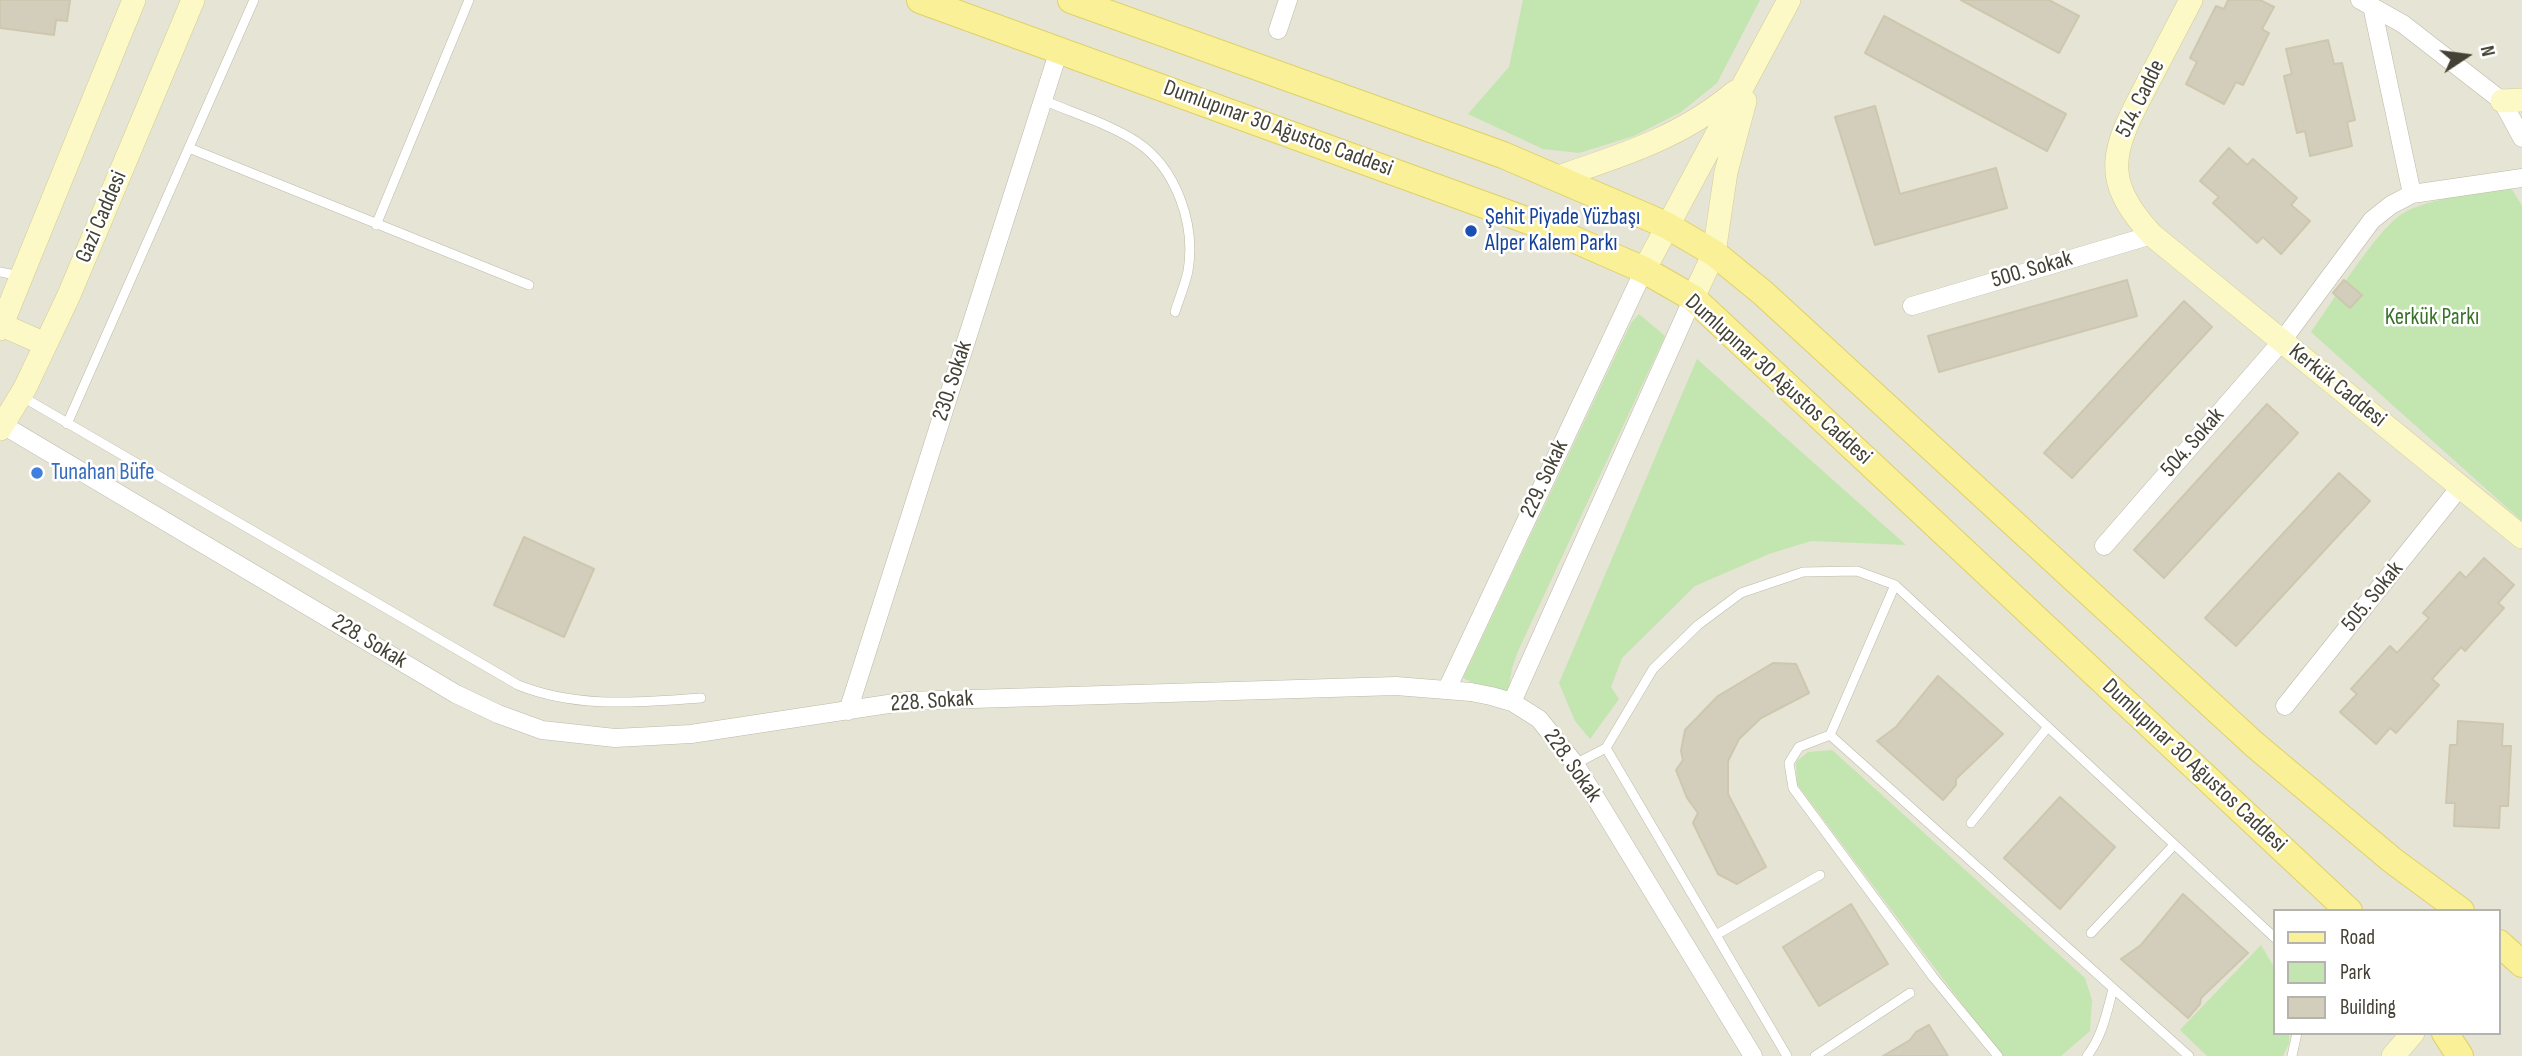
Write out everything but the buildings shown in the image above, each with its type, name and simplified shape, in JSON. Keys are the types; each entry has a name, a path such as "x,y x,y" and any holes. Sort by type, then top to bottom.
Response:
{"main road":[{"path":"46,344 1,327 11,274 134,0"},
{"name":"Gazi Caddesi","path":"1,427 46,344 193,0"},
{"name":"Dumlupınar 30 Ağustos Caddesi","path":"920,0 1489,206 1644,270 1693,298 2347,909"},
{"path":"1071,0 1492,151 1665,225 1714,253 1763,293 2255,745 2392,860 2458,909"},
{"path":"1644,270 1665,225 1748,81 1789,0"},
{"name":"514. Cadde","path":"2152,235 2133,214 2120,190 2116,163 2120,137 2191,0"},
{"path":"1555,178 1640,150 1677,134 1708,115 1748,81"},
{"path":"1693,298 1714,253 1726,172 1744,113 1748,81"},
{"name":"Kerkük Caddesi","path":"2152,235 2522,537"},
{"path":"2393,1056 2411,1035"},
{"path":"2446,1035 2460,1056"}],"street":[{"path":"1278,30 1289,0"},
{"path":"2366,3 2403,24 2512,101 2522,138"},
{"path":"2366,3 2412,194 2522,178"},
{"name":"230. Sokak","path":"848,711 1059,50"},
{"name":"504. Sokak","path":"2104,546 2282,341 2372,220 2391,205 2412,194"},
{"name":"500. Sokak","path":"1912,306 2152,235"},
{"name":"229. Sokak","path":"1447,689 1644,270"},
{"path":"1512,702 1693,298"},
{"name":"228. Sokak","path":"1,427 456,694 520,723 559,734 652,738 908,701 1396,686 1447,689 1512,702 1539,719 1575,764 1753,1056"},
{"name":"505. Sokak","path":"2285,706 2460,488"}],"lane":[{"path":"67,424 254,0"},
{"path":"376,225 469,0"},
{"path":"1043,100 1135,141 1159,160 1181,198 1186,226 1188,270 1175,312"},
{"path":"188,148 529,285"},
{"path":"20,395 518,685 544,695 598,703 701,698"},
{"path":"1575,764 1606,748 1653,669 1698,625 1741,593 1803,572 1857,571 1895,585 2274,937"},
{"path":"1895,585 1830,735 1799,747 1789,763 1793,788 1933,977 1998,1056"},
{"path":"1971,823 2047,728"},
{"path":"1830,735 2189,1056"},
{"path":"1606,748 1787,1056"},
{"path":"2091,933 2174,845"},
{"path":"1716,935 1820,875"},
{"path":"2087,1056 2095,1046 2113,989"},
{"path":"1815,1056 1910,993"},
{"path":"2292,1056 2297,1035"}],"shaded area":[{"path":"0,0 2522,0 2522,1056 0,1056"}],"green space":[{"path":"1523,0 1760,0 1717,83 1681,112 1634,136 1579,153 1543,149 1468,114 1509,67"},
{"name":"Kerkük Parkı","path":"2511,188 2522,206 2522,521 2311,332 2370,248 2396,219 2407,211 2458,196"},
{"path":"1639,314 1665,336 1518,651 1507,699 1463,678 1631,323"},
{"path":"1697,359 1906,545 1811,541 1769,554 1695,586 1622,658 1611,687 1619,699 1590,739 1575,721 1559,683"},
{"path":"1832,750 2085,978 2092,1000 2090,1031 2061,1056 2001,1056 1797,784 1796,762 1808,752"},
{"path":"2261,945 2274,967 2274,1035 2289,1035 2289,1043 2283,1056 2207,1056 2180,1030"}],"place":[{"name":"Şehit Piyade Yüzbaşı Alper Kalem Parkı","path":"1471,231"},
{"name":"Tunahan Büfe","path":"37,473"}]}
